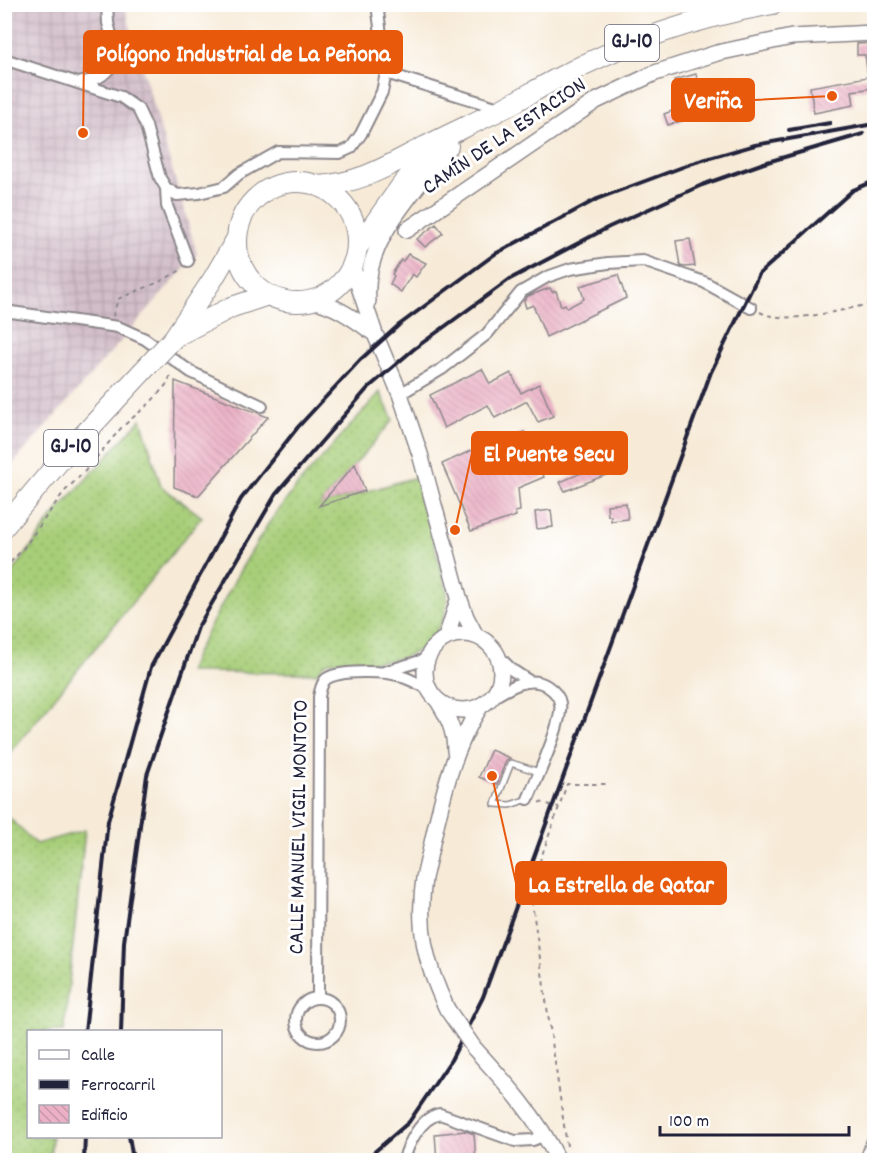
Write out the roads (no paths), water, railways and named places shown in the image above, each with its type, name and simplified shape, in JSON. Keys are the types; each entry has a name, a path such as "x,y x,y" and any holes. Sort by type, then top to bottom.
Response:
{"highway":[{"name":"GJ-10","path":"175,337 232,307 268,295 291,301 311,300 343,283 355,257 401,186 412,173 503,109 559,77 632,43 695,21 772,4"},
{"name":"GJ-10","path":"4,527 63,457 175,337 237,238 241,218 254,200 272,187 292,182 318,186 336,185 379,172 422,148 503,109"},
{"name":"GJ-10","path":"318,186 337,196 350,213 357,232 355,257"},
{"path":"237,238 241,260 252,281 268,295"}],"street":[{"path":"79,82 92,82 105,75 117,57 108,23 107,4"},
{"path":"165,188 177,195 199,193 224,187 239,174 278,152 340,153 351,148 361,134 382,92 386,74 377,4"},
{"name":"CAMÍN DE LA ESTACION","path":"407,230 596,101 655,73 717,53 792,37 874,33"},
{"path":"4,58 121,97 138,109 146,126 159,178 165,188 168,206 188,261"},
{"path":"386,74 503,109"},
{"path":"372,326 367,288 374,257 386,231 410,194 453,142"},
{"path":"355,257 372,326 400,394 437,514 459,597 476,636"},
{"path":"400,394 442,369 487,334 521,292 546,277 570,269 608,263 643,261 704,282 751,308"},
{"path":"311,300 328,303 372,326"},
{"path":"4,311 110,324 145,339 191,372 262,406"},
{"path":"446,638 459,597"},
{"path":"455,753 455,736 448,717 433,695 425,674 427,659 435,647 446,638 461,634 476,636 489,644 512,670 529,681"},
{"path":"498,656 501,670 499,685 469,724 455,753 424,878 421,930 432,979 447,1009 474,1048 512,1091 545,1135 558,1161"},
{"name":"CALLE MANUEL VIGIL MONTOTO","path":"318,998 319,697 321,686 327,678 336,674 382,672 427,659"},
{"name":"CALLE MANUEL VIGIL MONTOTO","path":"382,672 402,676 433,695"},
{"path":"433,695 451,708 465,710 486,702 517,684 529,681 543,683 554,690 560,704 559,719 528,799"},
{"path":"318,998 331,1002 336,1007 341,1020 336,1034 325,1042 318,1043 304,1038 298,1032 296,1016 304,1003 318,998"},
{"path":"404,1161 413,1136 433,1115 440,1114 515,1141 533,1140 545,1135"},
{"path":"868,1161 874,1143"}],"lane":[{"path":"528,799 510,805 495,804 511,763 539,772"}],"railway":[{"path":"789,130 830,123"},
{"path":"85,1030 108,821 151,667 241,499 298,427 360,360 399,325 495,254 597,199 696,162 755,145 874,124"},
{"path":"121,1030 124,942 147,775 198,627 276,494 368,388 414,349 510,279 609,227 702,185 764,163 863,134"},
{"path":"365,1160 409,1122 451,1060 483,997 711,372 759,274 853,190 874,181"},
{"path":"84,1160 85,1138"},
{"path":"129,1138 133,1160"}],"place":[{"name":"Veriña","path":"832,96"},
{"name":"Polígono Industrial de La Peñona","path":"83,133"},
{"name":"El Puente Secu","path":"455,530"},
{"name":"La Estrella de Qatar","path":"492,776"}]}
